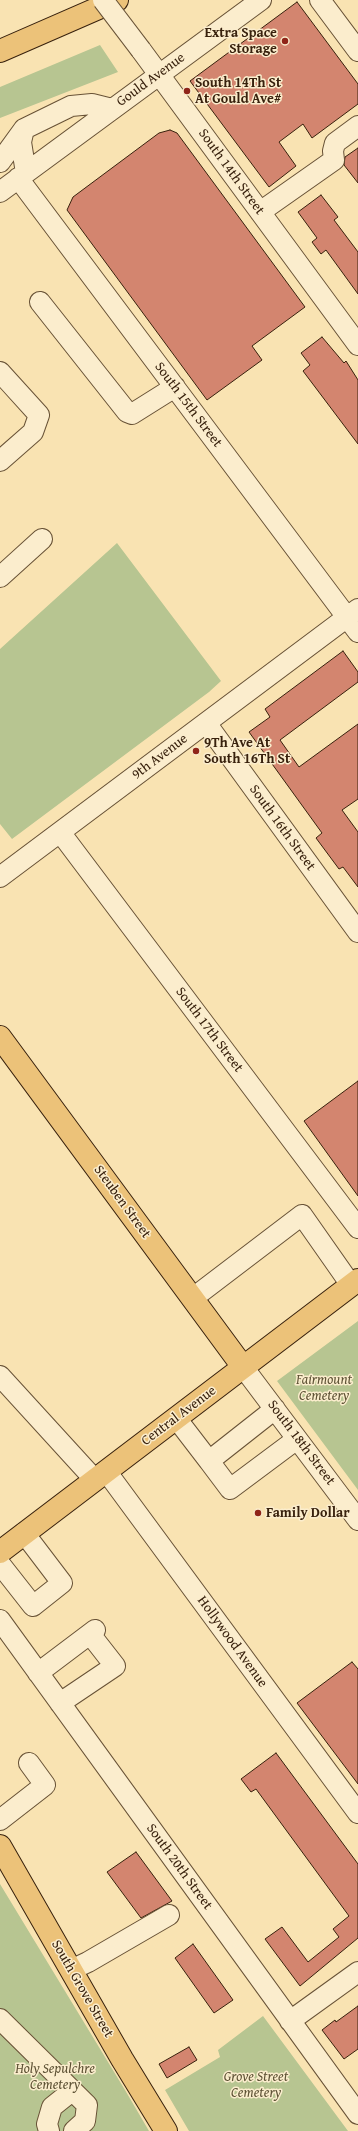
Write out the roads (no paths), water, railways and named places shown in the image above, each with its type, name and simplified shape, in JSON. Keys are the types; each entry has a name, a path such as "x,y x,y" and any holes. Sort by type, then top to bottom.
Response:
{"main road":[{"path":"0,51 117,0"},
{"name":"Steuben Street","path":"0,1037 243,1367"},
{"name":"Central Avenue","path":"1,1553 24,1533 355,1282"},
{"name":"South Grove Street","path":"0,1846 166,2131"}],"street":[{"name":"South 14th Street","path":"103,0 358,345"},
{"name":"Gould Avenue","path":"0,192 261,0"},
{"path":"320,0 358,51"},
{"path":"0,162 24,129 71,106 92,104 112,109"},
{"path":"260,212 334,160 333,151 335,143 358,126"},
{"path":"22,176 21,142 24,129"},
{"name":"South 15th Street","path":"22,176 175,387 354,620"},
{"path":"40,302 126,412 132,414 175,387"},
{"path":"0,372 39,415 33,432 0,461"},
{"path":"0,577 42,539"},
{"name":"9th Avenue","path":"0,877 206,723 354,620"},
{"name":"South 16th Street","path":"206,723 358,932"},
{"name":"South 17th Street","path":"60,832 358,1228"},
{"path":"193,1298 302,1215 355,1282"},
{"name":"South 18th Street","path":"243,1367 358,1520"},
{"name":"Hollywood Avenue","path":"0,1376 101,1475 358,1813"},
{"path":"209,1461 275,1410"},
{"path":"176,1418 230,1489 297,1439"},
{"path":"1,1553 33,1606 62,1584 24,1533"},
{"name":"South 20th Street","path":"0,1620 358,2114"},
{"path":"38,1673 93,1632 115,1666 60,1703"},
{"path":"0,1820 45,1785 29,1763"},
{"path":"71,1970 88,1962 169,1915"},
{"path":"290,2021 358,1972"},
{"path":"0,2019 87,2105 85,2121 74,2131"},
{"path":"49,2131 47,2124 52,2107 72,2091"}],"place":[{"name":"Extra Space Storage","path":"285,41"},
{"name":"South 14Th St At Gould Ave#","path":"187,91"},
{"name":"9Th Ave At South 16Th St","path":"196,751"},
{"name":"Family Dollar","path":"258,1513"}],"park label":[{"name":"Fairmount Cemetery","path":"324,1388"},
{"name":"Holy Sepulchre Cemetery","path":"55,2078"},
{"name":"Grove Street Cemetery","path":"256,2086"}]}
